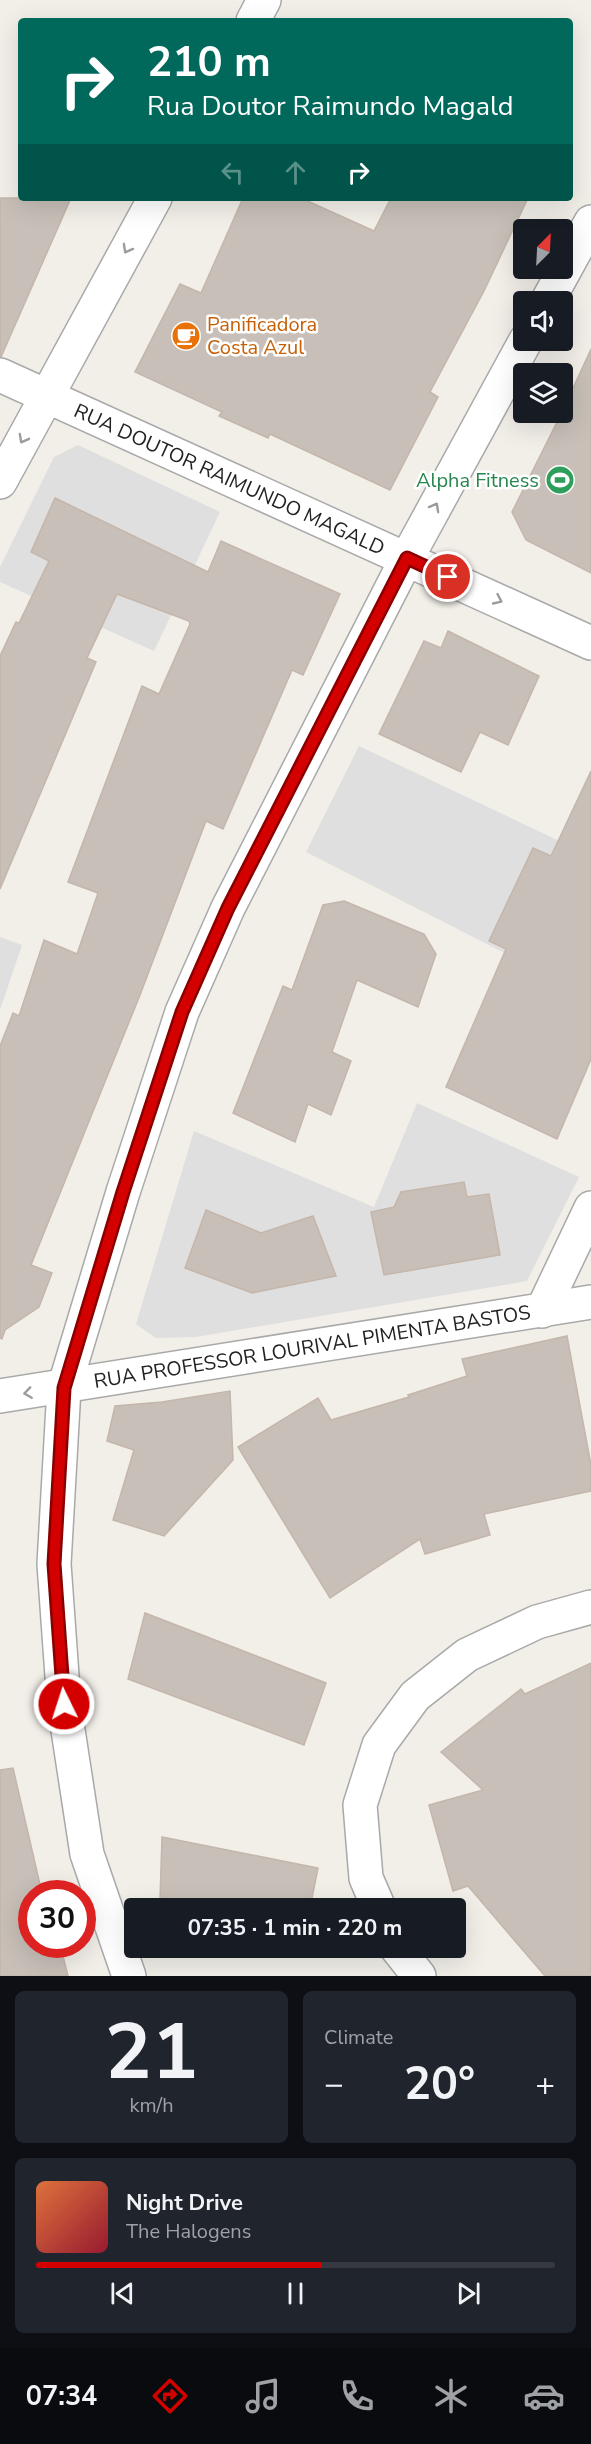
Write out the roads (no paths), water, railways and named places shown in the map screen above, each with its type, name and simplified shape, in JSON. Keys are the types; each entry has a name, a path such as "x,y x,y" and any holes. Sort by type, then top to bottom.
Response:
{"street":[{"path":"255,18 264,0"},
{"path":"0,482 153,201"},
{"path":"554,291 591,222"},
{"path":"129,1976 87,1854 64,1704 54,1564 64,1388 123,1192 182,1012 228,908 407,558 520,351"},
{"name":"RUA DOUTOR RAIMUNDO MAGALD","path":"0,375 591,642"},
{"path":"542,1311 591,1208"},
{"name":"RUA PROFESSOR LOURIVAL PIMENTA BASTOS","path":"0,1396 64,1388 591,1302"},
{"path":"375,1898 366,1878 360,1805 379,1745 415,1696 467,1655 537,1622 591,1607"},
{"path":"405,1958 419,1976"}],"place":[{"name":"Panificadora Costa Azul","path":"186,336"},
{"name":"Alpha Fitness","path":"560,480"}]}
